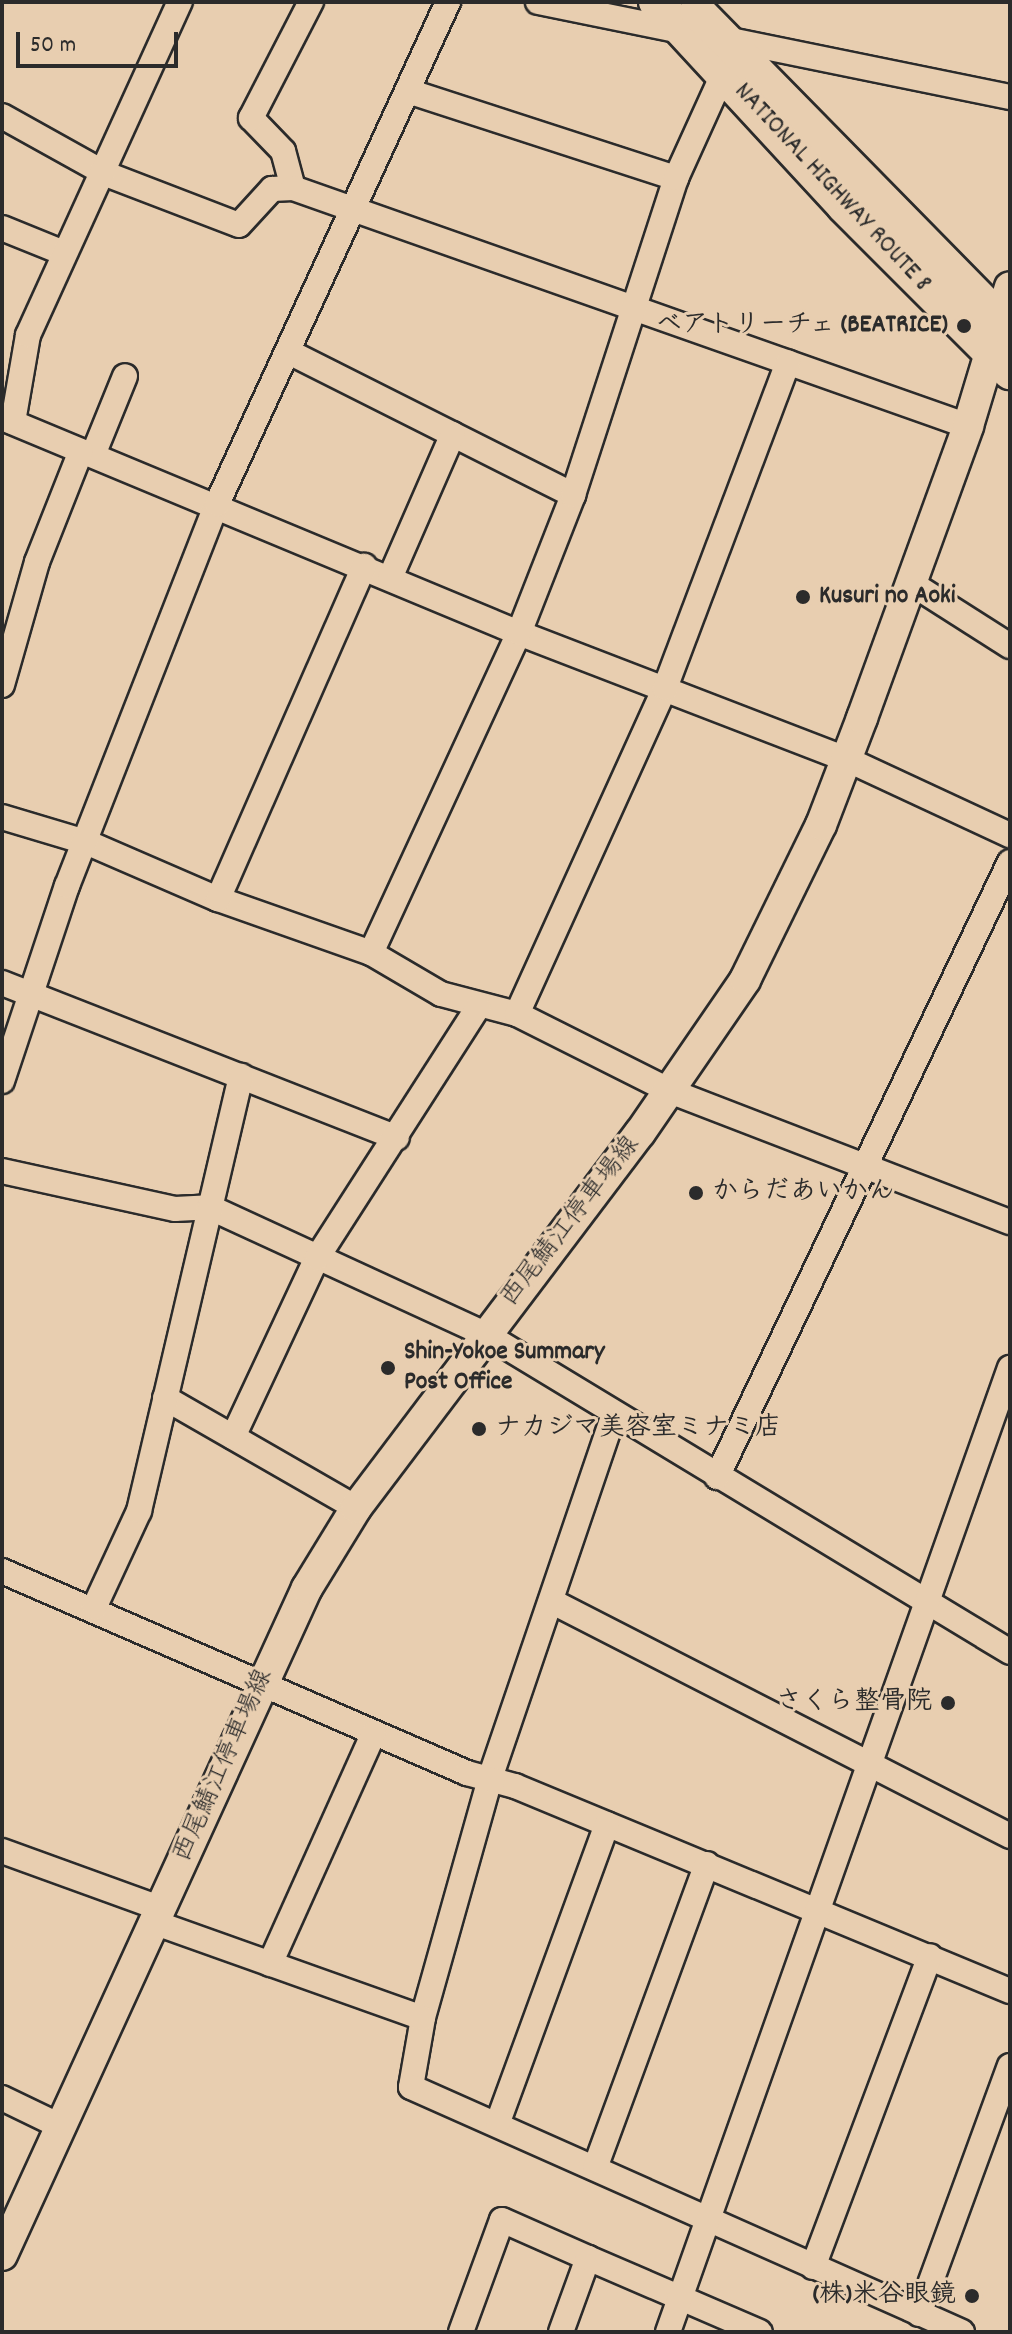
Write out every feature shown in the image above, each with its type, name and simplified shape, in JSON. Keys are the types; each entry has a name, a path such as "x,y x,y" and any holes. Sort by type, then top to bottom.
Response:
{"highway":[{"name":"NATIONAL HIGHWAY ROUTE 8","path":"656,2 688,18 725,55 844,206 1002,344"}],"main road":[{"name":"西尾鯖江停車場線","path":"2,2255 159,1916 261,1681 307,1588 356,1508 670,1091 745,980 821,825 968,426 1002,344 1010,287"}],"street":[{"path":"180,2 106,174 64,253 28,335 8,420 217,504 519,633 846,759 1010,835"},
{"path":"293,188 283,151 251,118 311,2"},
{"path":"2,1081 30,990 217,504 291,353 448,2"},
{"path":"538,2 688,18"},
{"path":"371,953 519,633 573,495 632,305 676,178 725,55 1010,97"},
{"path":"408,91 676,178"},
{"path":"2,116 106,174 239,225 272,189 293,188 968,426"},
{"path":"2,228 64,253"},
{"path":"291,353 573,495"},
{"path":"517,1014 665,688 788,362"},
{"path":"2,685 8,643 37,562 125,376"},
{"path":"390,578 453,434"},
{"path":"218,899 364,566"},
{"path":"911,583 1010,646"},
{"path":"2,817 86,842 218,899 371,953 441,994 478,1007 517,1014 670,1091 869,1165 1010,1222"},
{"path":"717,1477 869,1165 1010,862"},
{"path":"2,983 30,990 397,1138"},
{"path":"233,1437 317,1258 397,1138 478,1007"},
{"path":"94,1608 139,1511 241,1076"},
{"path":"2,1171 175,1209 209,1207 485,1334 1010,1652"},
{"path":"668,2332 870,1764 1003,1412 1010,1368"},
{"path":"165,1398 356,1508"},
{"path":"614,1414 490,1779 423,2018 411,2087 498,2122 962,2332"},
{"path":"2,1571 94,1608 374,1733 818,1908 1010,1991"},
{"path":"551,1601 1010,1836"},
{"path":"270,1964 374,1733"},
{"path":"498,2122 607,1824"},
{"path":"2,1851 270,1964 423,2018"},
{"path":"595,2168 707,1864"},
{"path":"813,2267 930,1956"},
{"path":"919,2314 1010,2066"},
{"path":"2,2098 62,2127"},
{"path":"461,2332 502,2220 760,2332"},
{"path":"561,2332 588,2258"}],"place":[{"name":"ベアトリーチェ (BEATRICE)","path":"964,326"},
{"name":"Kusuri no Aoki","path":"803,597"},
{"name":"からだあいかん","path":"696,1193"},
{"name":"Shin-Yokoe Summary Post Office","path":"388,1368"},
{"name":"ナカジマ美容室ミナミ店","path":"479,1429"},
{"name":"さくら整骨院","path":"948,1703"},
{"name":"(株)米谷眼鏡","path":"972,2296"}]}
